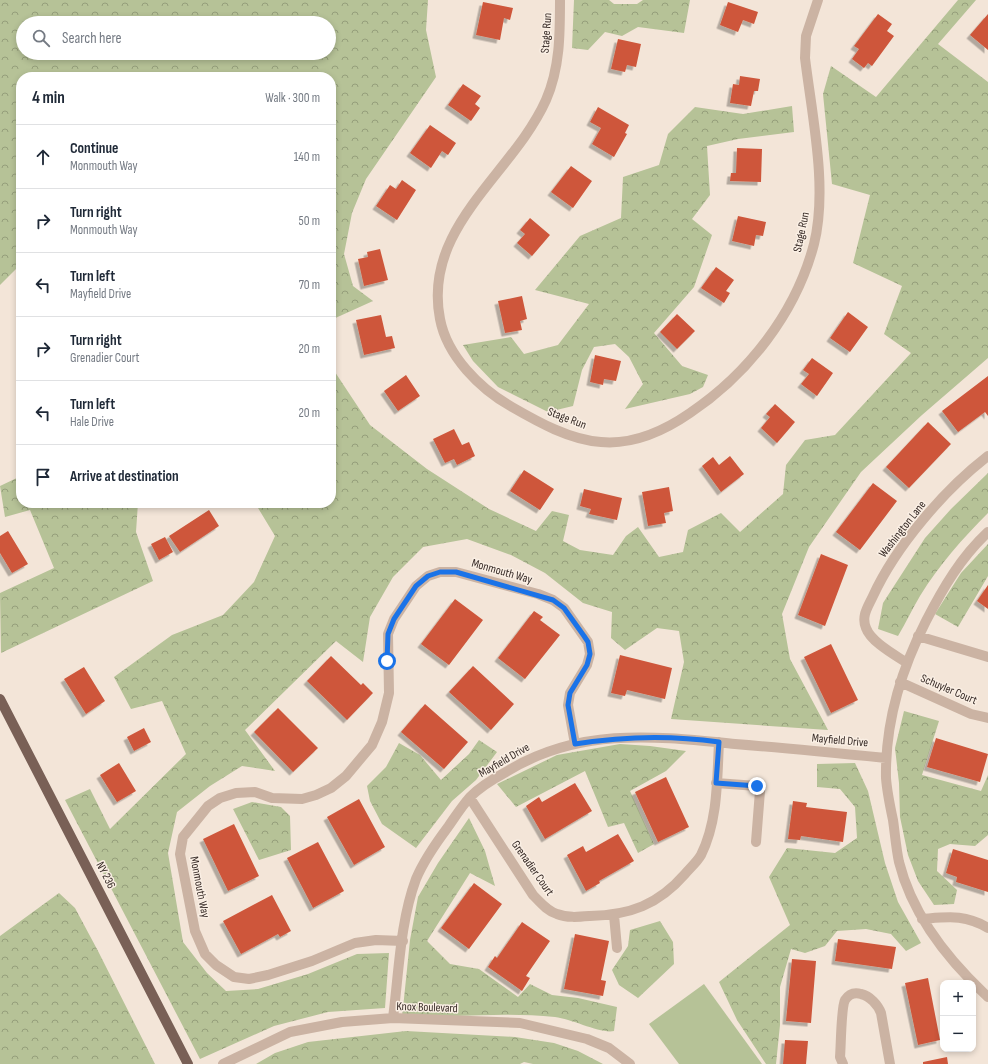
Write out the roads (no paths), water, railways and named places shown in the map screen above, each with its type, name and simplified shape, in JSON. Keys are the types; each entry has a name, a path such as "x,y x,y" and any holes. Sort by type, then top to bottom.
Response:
{"main road":[{"name":"NY 236","path":"0,699 188,1064"}],"street":[{"name":"Stage Run","path":"560,0 559,48 554,76 546,99 533,125 455,229 444,256 438,282 440,318 447,340 457,358 479,382 500,401 530,418 572,436 600,442 618,442 644,438 670,427 715,396 735,378 765,343 795,296 814,244 821,194 805,58 806,36 818,0"},
{"name":"Washington Lane","path":"906,664 879,644 866,628 864,615 878,585 897,552 946,495 988,456"},
{"path":"988,532 976,543 960,563 941,591 918,636 900,682 889,724 886,758 886,780 899,862 906,885 922,919 934,937 988,997"},
{"name":"Monmouth Way","path":"403,941 376,940 355,943 312,961 268,976 249,979 234,977 216,966 205,954 195,931 180,854 184,837 208,806 220,798 236,793 255,792 272,798 302,799 316,795 331,788 346,776 372,745 382,722 389,693 388,634 394,619 416,586 428,576 440,572 456,572 538,594 553,600 564,608 588,642 590,654 587,665 570,693 568,705 575,744"},
{"path":"918,636 988,658"},
{"name":"Schuyler Court","path":"900,682 971,714 988,718"},
{"name":"Mayfield Drive","path":"393,1018 406,911 417,878 434,846 470,798 487,783 516,766 541,754 575,744 610,738 645,736 886,758"},
{"name":"Grenadier Court","path":"470,798 533,895 544,906 555,914 567,917 614,915 650,904 656,900 673,888 700,856 709,834 716,798 719,742"},
{"path":"716,783 757,786 760,791 756,842"},
{"path":"614,915 618,948"},
{"path":"922,919 954,917 965,918 978,922 988,928"},
{"path":"843,1064 840,1057 844,1002 851,994 856,993 865,995 879,1007 882,1013 890,1064"},
{"name":"Knox Boulevard","path":"223,1064 290,1032 342,1022 393,1018 520,1023 587,1039 609,1048 630,1064"}]}
